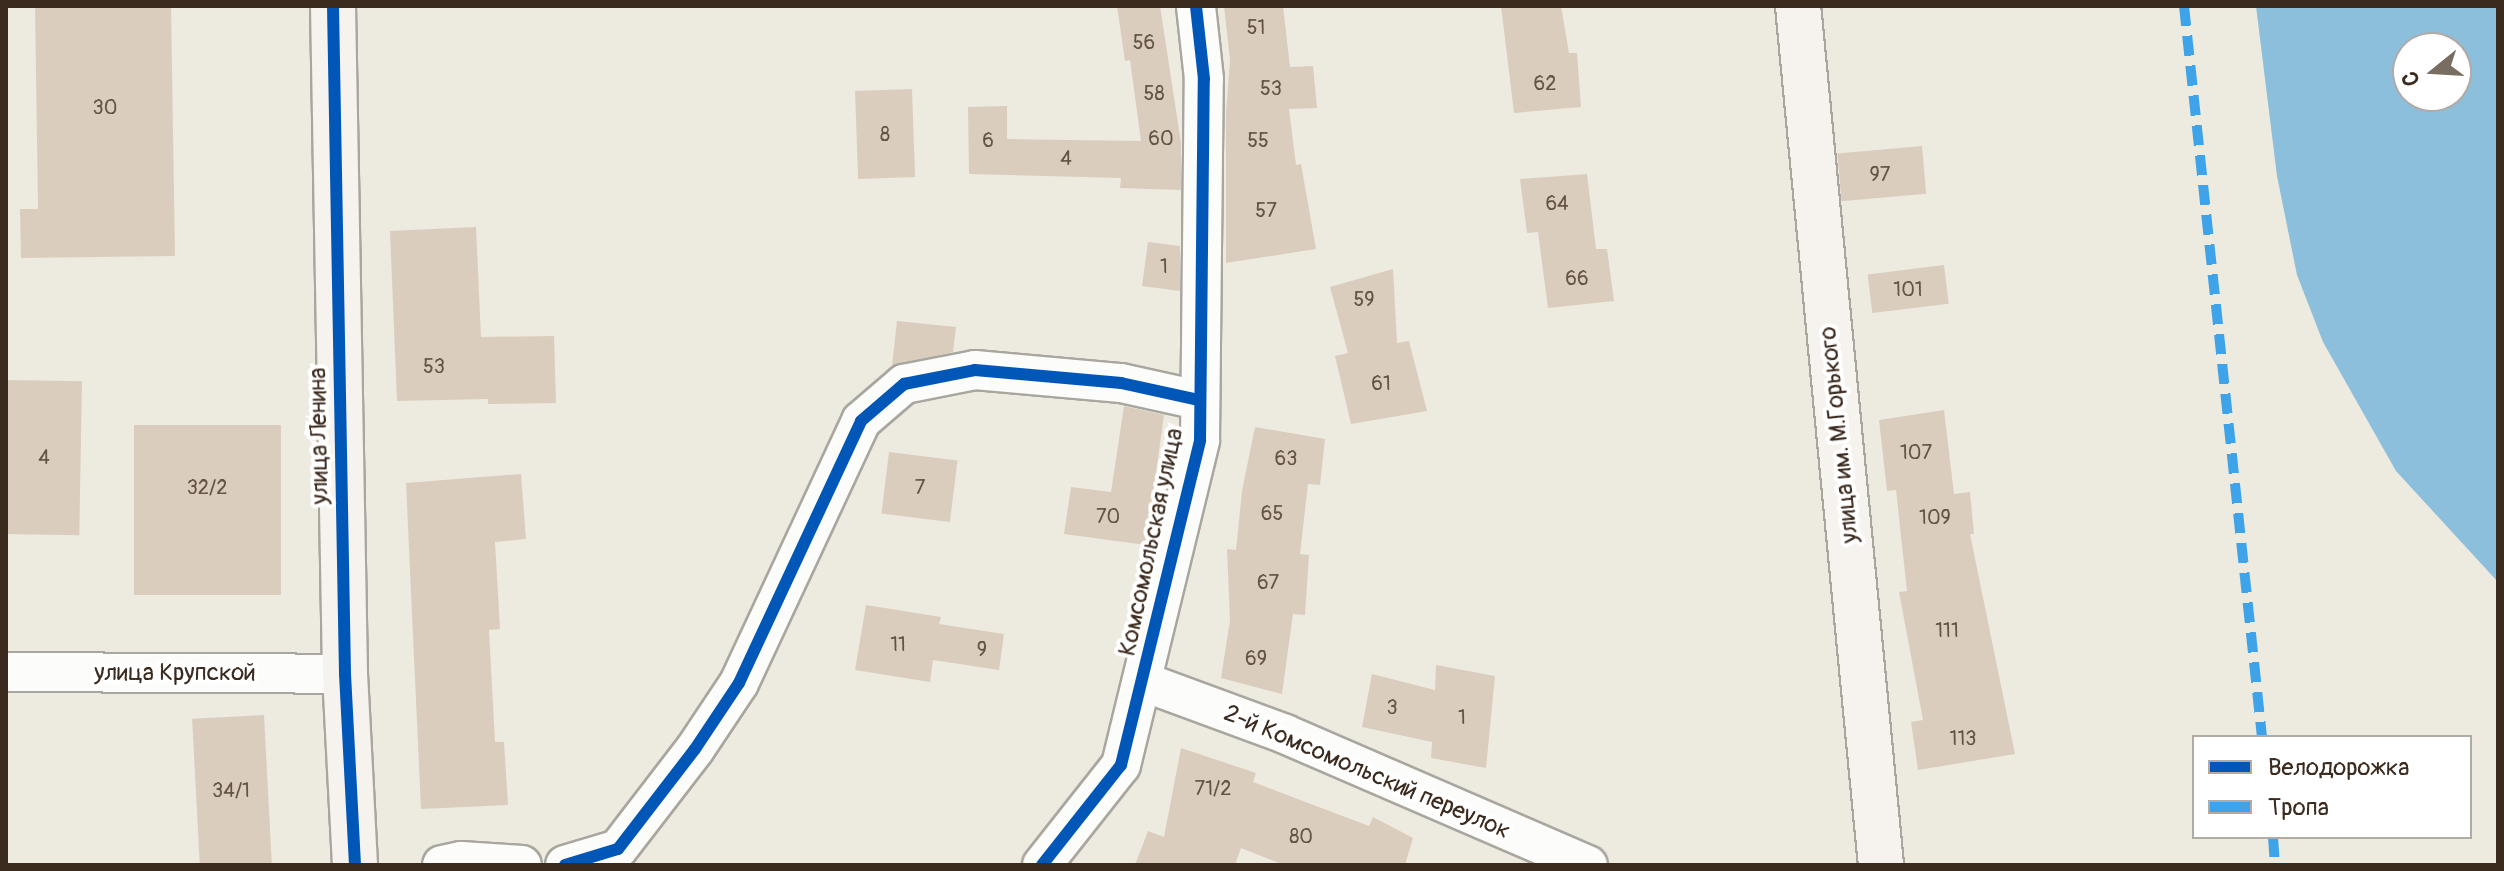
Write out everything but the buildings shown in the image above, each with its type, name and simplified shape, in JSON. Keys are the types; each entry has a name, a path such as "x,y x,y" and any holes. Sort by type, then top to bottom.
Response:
{"street":[{"name":"улица Ленина","path":"333,6 345,674 355,865"},
{"name":"Комсомольская улица","path":"1042,865 1121,765 1144,682 1200,440 1198,400 1204,79 1196,6"},
{"name":"улица им. М.Горького","path":"1798,6 1881,865"},
{"path":"565,865 618,849 695,749 739,683 861,421 904,384 975,370 1121,383 1198,400"},
{"name":"улица Крупской","path":"6,672 345,674"},
{"name":"2-й Комсомольский переулок","path":"1144,682 1285,734 1588,865"},
{"path":"442,865 461,861 522,865"}],"water":[{"path":"2256,6 2498,6 2498,582 2396,471 2323,342 2297,275 2277,176"}],"marked path":[{"path":"2184,6 2262,735"},
{"path":"2273,839 2275,865"}],"cycle path":[{"path":"333,6 345,674 355,865"},
{"path":"1042,865 1121,765 1200,440 1204,79 1196,6"},
{"path":"565,865 618,849 695,749 739,683 861,421 904,384 975,370 1121,383 1198,400"}]}
